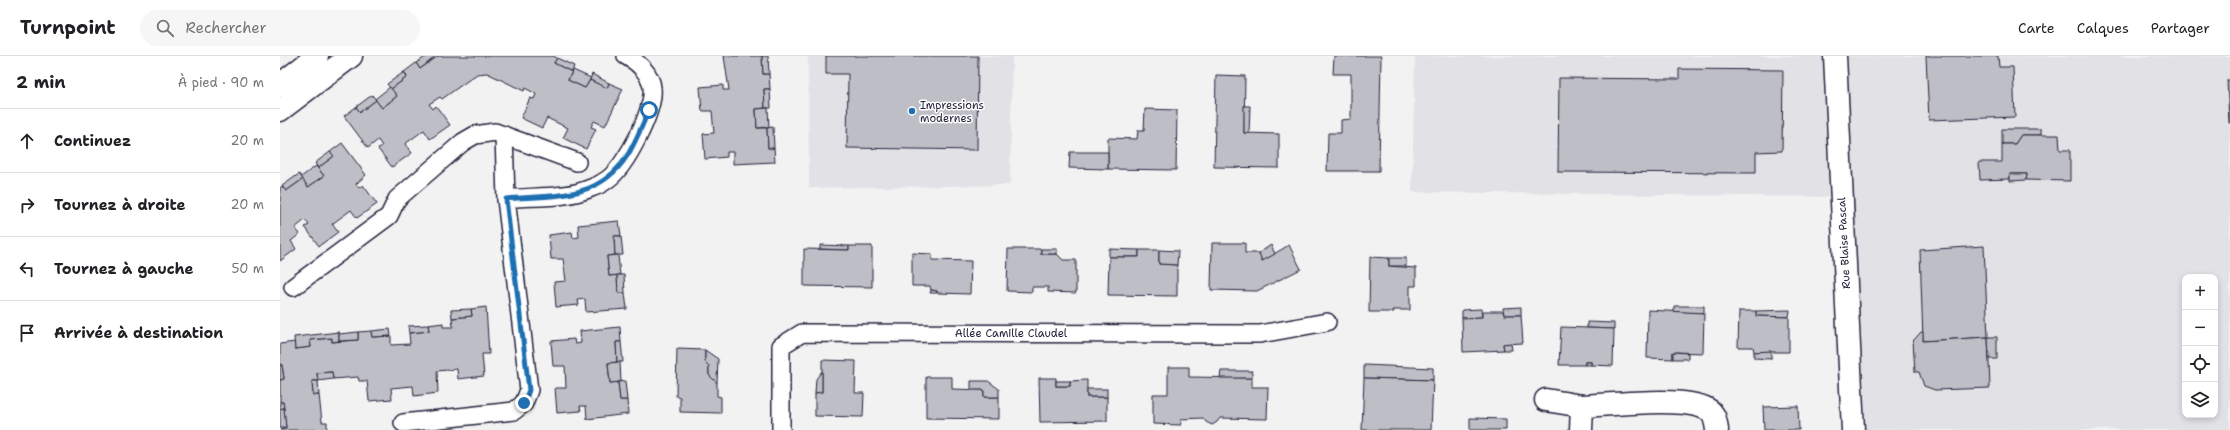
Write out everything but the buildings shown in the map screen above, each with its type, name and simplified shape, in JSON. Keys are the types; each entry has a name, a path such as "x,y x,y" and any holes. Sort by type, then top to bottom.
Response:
{"street":[{"path":"280,85 317,56"},
{"path":"280,110 351,56"},
{"name":"Rue Blaise Pascal","path":"1835,56 1853,430"},
{"path":"1546,400 1582,406 1683,402 1708,410 1715,418 1717,430"},
{"path":"1581,430 1582,406"}],"lane":[{"path":"506,199 573,193 591,188 608,179 620,166 628,155 649,110 653,97 650,78 635,60 626,56"},
{"path":"293,286 389,216 397,198 463,142 474,136 494,132 577,162"},
{"path":"403,423 514,411 524,403 529,390 506,199 504,135"},
{"name":"Allée Camille Claudel","path":"781,430 781,346 802,333 1260,334 1327,322"}],"shaded area":[{"path":"808,56 1012,56 1010,185 809,188"},
{"path":"1415,56 2230,56 2230,430 1841,430 1832,197 1412,192"}],"place":[{"name":"Impressions modernes","path":"912,111"}],"route":[{"path":"524,403 529,390 506,199 573,193 591,188 608,179 628,155 649,110"}]}
